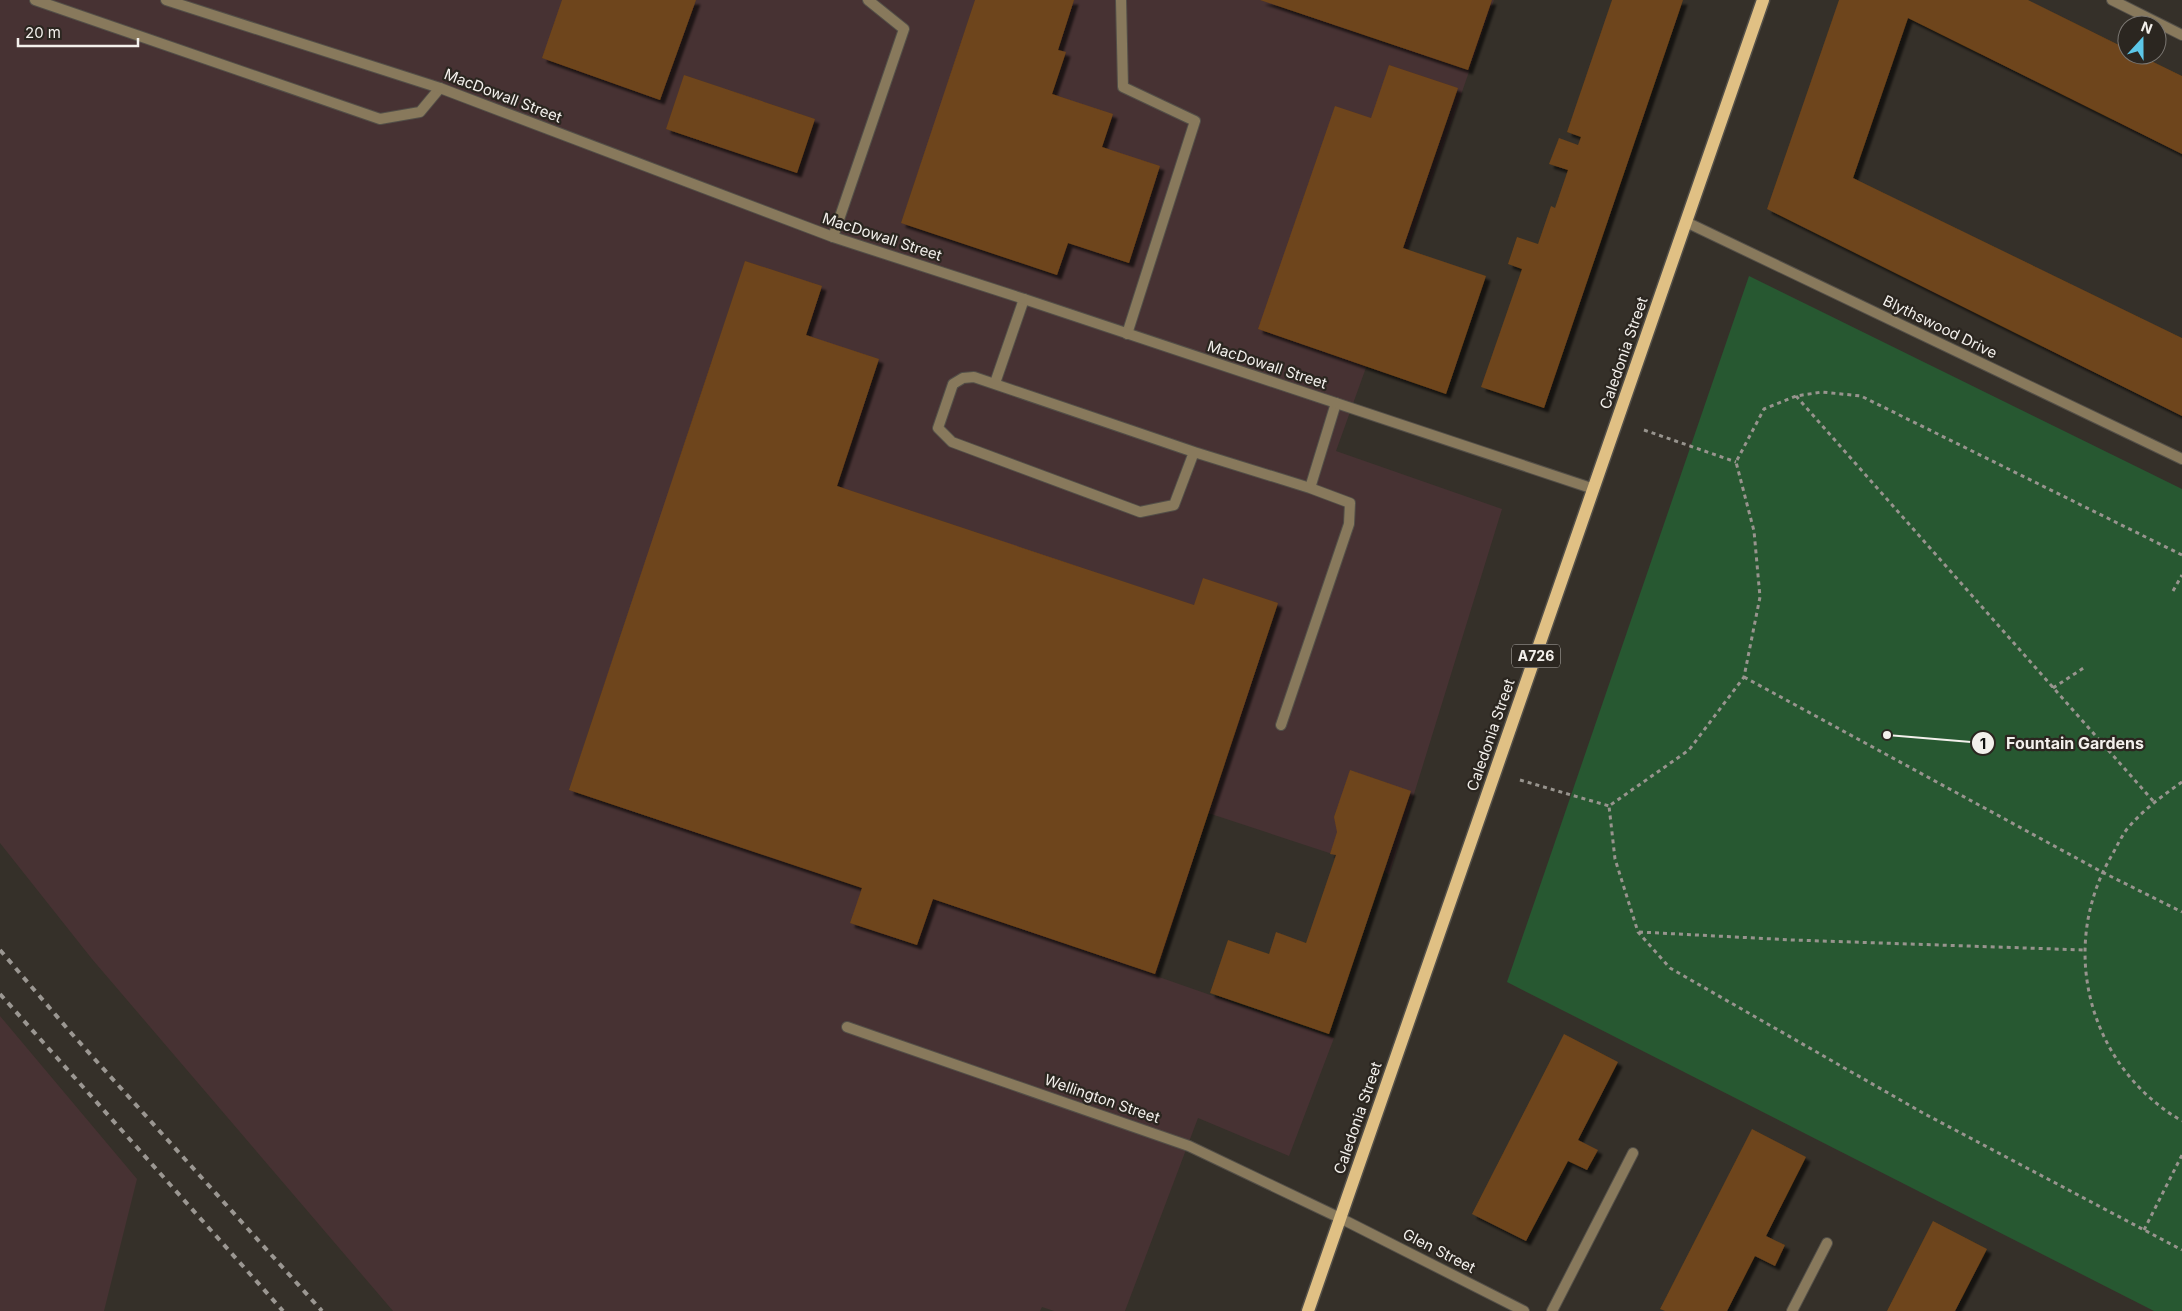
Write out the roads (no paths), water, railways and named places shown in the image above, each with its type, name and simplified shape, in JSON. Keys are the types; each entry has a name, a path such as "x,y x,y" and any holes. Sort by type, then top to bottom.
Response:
{"main road":[{"name":"Caledonia Street","path":"1308,1311 1763,0"}],"street":[{"path":"36,0 380,119 420,112 440,88"},
{"name":"MacDowall Street","path":"166,0 440,88 833,237 1024,298 1594,489"},
{"path":"833,237 904,29 868,0"},
{"path":"1121,0 1123,87 1195,121 1127,334"},
{"path":"2112,0 2182,35"},
{"name":"Blythswood Drive","path":"1686,222 2182,459"},
{"path":"995,383 1024,298"},
{"path":"1194,452 1174,505 1140,512 952,442 938,428 953,384 963,378 974,377 1194,452 1310,488 1350,504 1348,524 1282,725"},
{"path":"1310,488 1336,403"},
{"name":"Wellington Street","path":"847,1027 1189,1146 1340,1218"},
{"path":"1552,1311 1633,1153"},
{"name":"Glen Street","path":"1340,1218 1524,1311"},
{"path":"1792,1311 1827,1243"}],"railway":[{"path":"0,950 72,1034 322,1311"},
{"path":"0,994 283,1311"}],"place":[{"name":"Fountain Gardens","path":"1887,735"}]}
